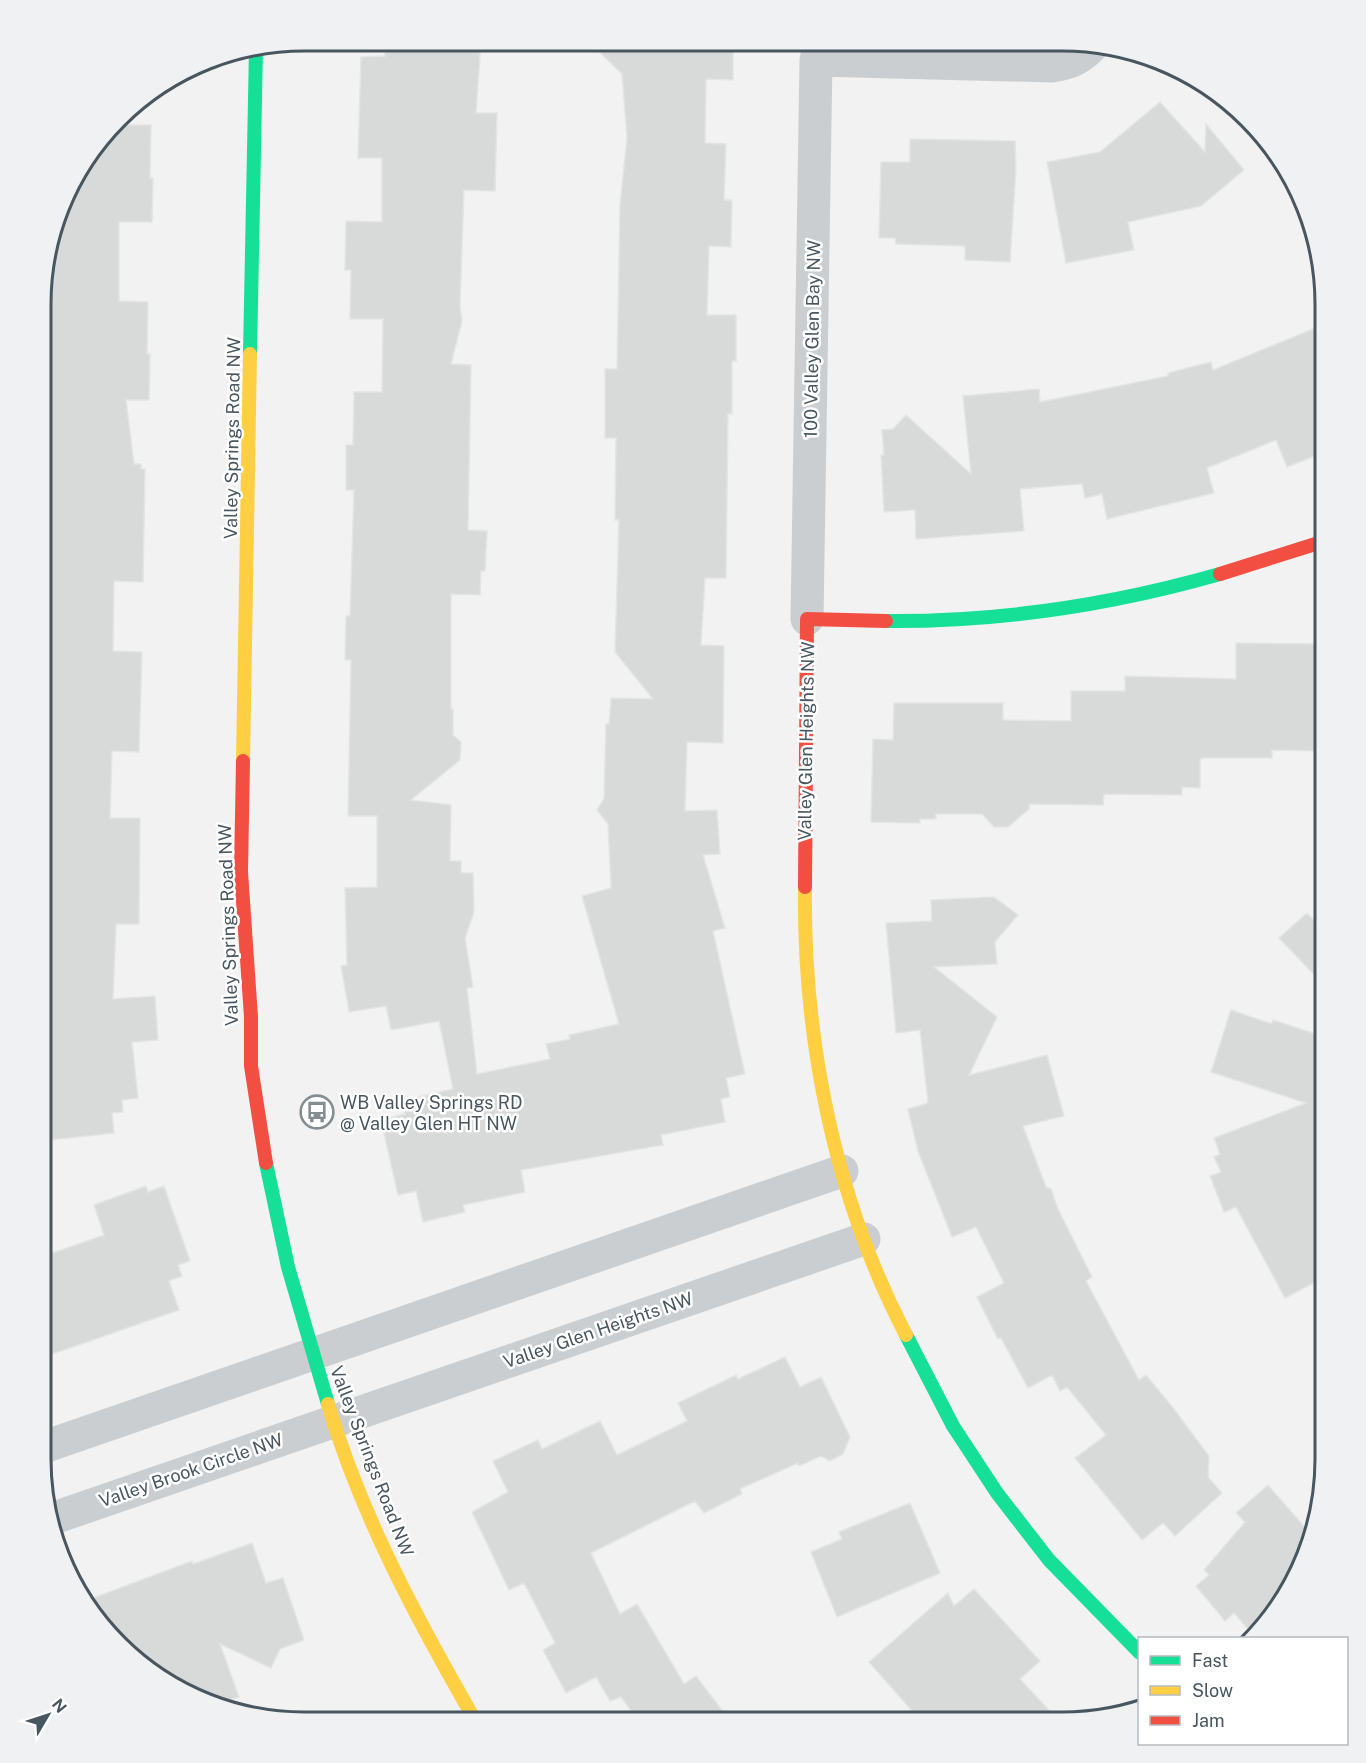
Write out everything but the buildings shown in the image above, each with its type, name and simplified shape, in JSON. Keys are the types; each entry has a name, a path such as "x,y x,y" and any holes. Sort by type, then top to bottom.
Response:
{"street":[{"name":"100 Valley Glen Bay NW","path":"807,619 818,51 1052,66 1069,63 1086,52"},
{"name":"Valley Springs Road NW","path":"256,56 241,873 251,1017 251,1066 269,1180 311,1354 333,1421 372,1520 419,1623 470,1712"},
{"name":"Valley Glen Heights NW","path":"1138,1651 1049,1560 990,1483 928,1382 864,1239 842,1172 826,1112 804,947 807,619 904,620 1006,617 1092,604 1193,584 1315,544"},
{"path":"51,1444 842,1172"},
{"name":"Valley Glen Heights NW","path":"333,1421 864,1239"},
{"name":"Valley Brook Circle NW","path":"58,1517 333,1421"}],"traffic: fast":[{"path":"250,354 256,56"},
{"path":"886,621 928,621 1054,610 1138,595 1220,574"},
{"path":"266,1163 288,1267 328,1404"},
{"path":"906,1335 953,1426 997,1493 1049,1560 1138,1651"}],"traffic: slow":[{"path":"243,761 250,354"},
{"path":"805,887 810,1002 817,1060 828,1117 842,1174 860,1229 881,1283 906,1335"},
{"path":"328,1404 341,1446 374,1527 412,1607 470,1712"}],"traffic: jam":[{"path":"1220,574 1315,544"},
{"path":"805,887 807,619 886,621"},
{"path":"243,761 241,872 251,1017 251,1066 266,1163"}],"place":[{"name":"WB Valley Springs RD @ Valley Glen HT NW","path":"317,1112"}]}
